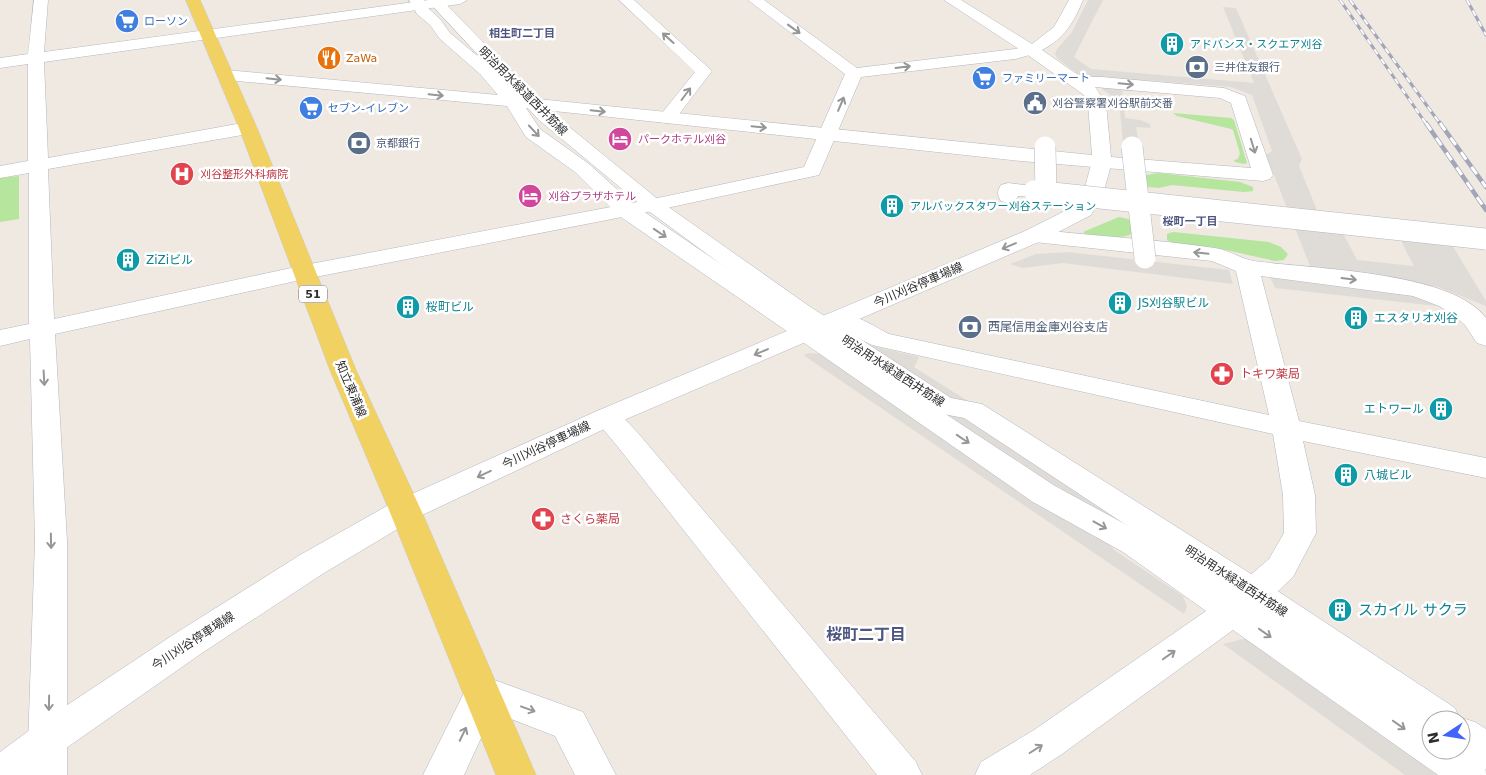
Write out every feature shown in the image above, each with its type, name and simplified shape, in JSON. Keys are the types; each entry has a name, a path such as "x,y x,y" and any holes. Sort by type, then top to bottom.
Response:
{"main road":[{"name":"知立東浦線","path":"193,0 248,128 343,370 483,692 516,775"}],"street":[{"path":"41,0 36,58 37,167 51,541 48,757"},
{"path":"626,0 704,71 667,118"},
{"path":"755,0 854,73 1015,54 1031,50 1054,38 1070,14 1076,0"},
{"path":"951,0 1031,50 1091,92 1097,104 1102,161"},
{"path":"0,63 434,2"},
{"name":"明治用水緑道西井筋線","path":"434,2 524,103 545,116 652,205 822,326"},
{"path":"0,338 305,272 652,205 812,171 854,73"},
{"path":"226,75 524,103 1021,155 1263,176 1239,100 1224,93 1102,82 1078,82"},
{"path":"524,103 533,133 582,168 626,210 822,326 1044,494 1244,602 1421,740"},
{"path":"0,172 37,167 248,128"},
{"path":"1045,147 1046,192"},
{"path":"1132,147 1145,258"},
{"name":"今川刈谷停車場線","path":"1,775 48,757 189,643 312,564 405,510 607,417 1034,236 1084,210 1094,190 1102,161"},
{"path":"1008,197 1008,189 1046,192 1486,239"},
{"path":"1034,236 1216,255 1247,267 1404,286 1428,292 1452,302 1471,316 1486,338"},
{"path":"995,775 1048,742 1244,602 1280,568 1300,533 1298,495 1286,428 1247,267"},
{"path":"822,326 1286,428 1486,468"},
{"path":"607,417 628,440 902,775"},
{"name":"明治用水緑道西井筋線","path":"1244,602 1424,710"},
{"path":"442,775 483,692 569,724 596,775"},
{"path":"1471,741 1486,751"},
{"path":"1449,760 1471,775"}],"green space":[{"path":"1173,113 1231,118 1234,120 1247,163 1235,162 1234,160 1238,159 1240,153 1233,130 1177,116"},
{"path":"1159,173 1240,182 1253,187 1253,191 1244,192 1172,185 1159,188 1147,187 1140,176"},
{"path":"19,176 19,219 0,222 0,178"},
{"path":"1119,217 1132,222 1134,233 1123,237 1100,238 1083,232"},
{"path":"1173,232 1269,242 1281,247 1288,254 1284,260 1275,261 1226,250 1176,245 1167,240 1167,234"}],"shaded area":[{"path":"1088,0 1103,0 1074,57 1091,69 1254,83 1223,7 1236,8 1302,159 1299,166 1325,230 1342,231 1357,260 1414,266 1399,237 1451,243 1486,301 1486,306 1438,287 1337,274 1321,271 1310,266 1266,155 1272,151 1252,95 1231,87 1142,80 1131,81 1079,75 1057,58 1055,54 1072,32"},
{"path":"1102,87 1131,88 1135,91 1122,91 1125,118 1140,120 1150,124 1151,128 1136,127 1139,145 1123,143 1119,101 1102,89"},
{"path":"1068,252 1229,270 1233,284 1063,263 1022,268 1010,264 1036,254"},
{"path":"1269,275 1407,290 1445,307 1275,288"},
{"path":"840,345 868,345 919,357 914,367 1240,572 1204,582 1057,486 1042,485 1033,479 1023,464"},
{"path":"809,353 824,354 1100,532 1114,550 1183,596 1187,607 1184,614 803,355"},
{"path":"1247,638 1421,758 1421,760 1424,760 1446,775 1405,775 1223,644"}],"railway":[{"path":"1340,0 1427,125"},
{"path":"1350,0 1441,125"},
{"path":"1467,0 1486,35"},
{"path":"1426,123 1486,210"},
{"path":"1440,123 1486,187"}],"place":[{"name":"ローソン","path":"127,21"},
{"name":"アドバンス・スクエア刈谷","path":"1172,44"},
{"name":"ZaWa","path":"329,58"},
{"name":"三井住友銀行","path":"1197,67"},
{"name":"ファミリーマート","path":"984,78"},
{"name":"刈谷警察署刈谷駅前交番","path":"1035,103"},
{"name":"セブン-イレブン","path":"311,108"},
{"name":"パークホテル刈谷","path":"620,139"},
{"name":"京都銀行","path":"359,143"},
{"name":"刈谷整形外科病院","path":"182,174"},
{"name":"刈谷プラザホテル","path":"530,196"},
{"name":"アルバックスタワー刈谷ステーション","path":"892,206"},
{"name":"ZiZiビル","path":"128,260"},
{"name":"JS刈谷駅ビル","path":"1120,303"},
{"name":"桜町ビル","path":"408,307"},
{"name":"エスタリオ刈谷","path":"1356,318"},
{"name":"西尾信用金庫刈谷支店","path":"970,327"},
{"name":"トキワ薬局","path":"1222,374"},
{"name":"エトワール","path":"1441,409"},
{"name":"八城ビル","path":"1346,475"},
{"name":"さくら薬局","path":"543,519"},
{"name":"スカイル サクラ","path":"1340,610"}],"district":[{"name":"相生町二丁目","path":"522,33"},
{"name":"桜町一丁目","path":"1190,221"},
{"name":"桜町二丁目","path":"866,634"}]}
